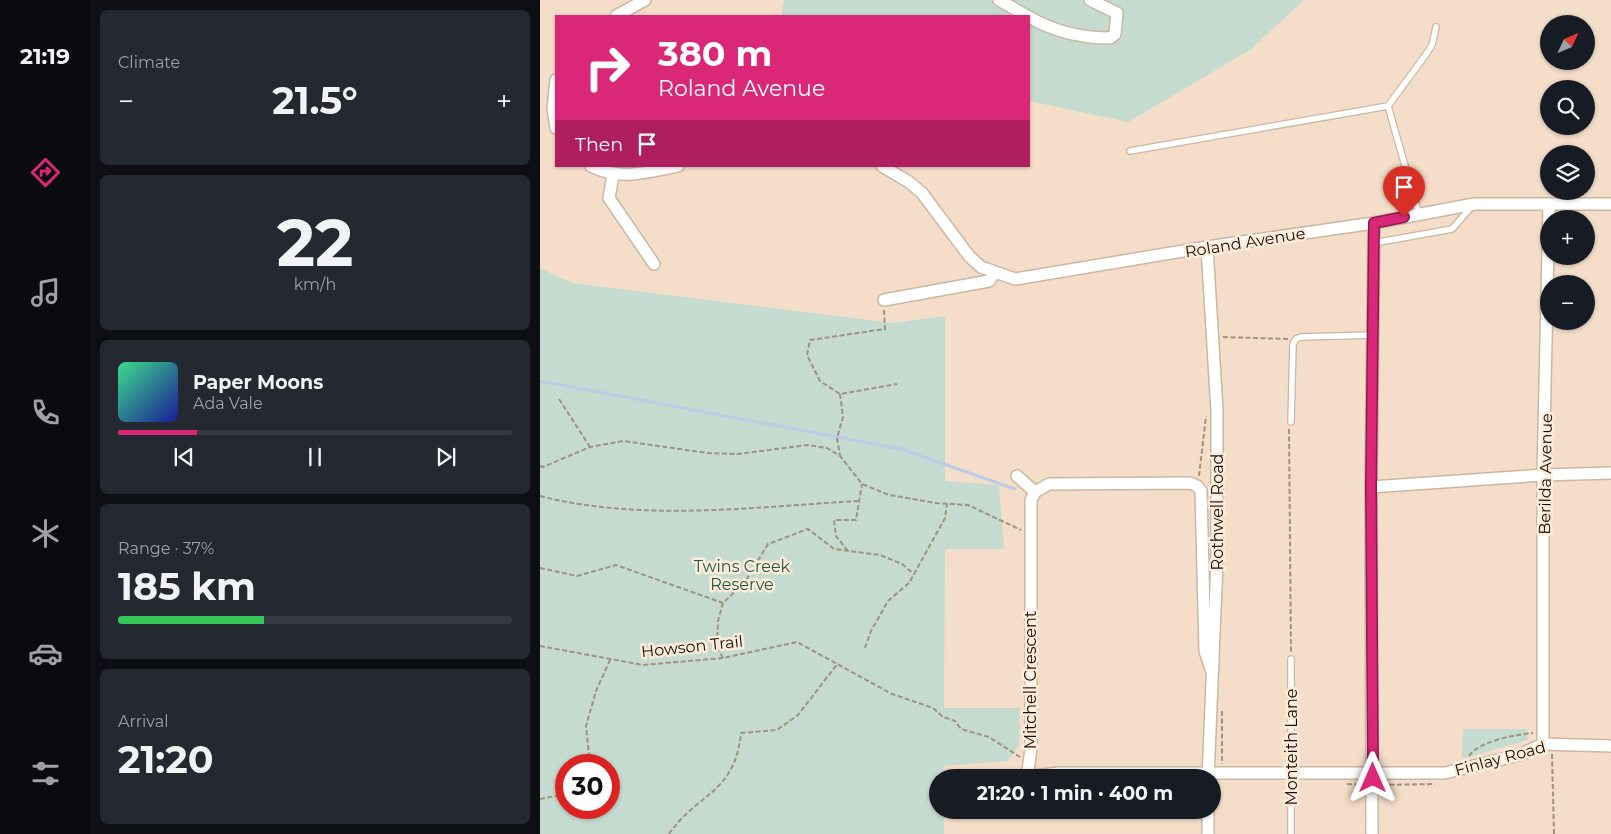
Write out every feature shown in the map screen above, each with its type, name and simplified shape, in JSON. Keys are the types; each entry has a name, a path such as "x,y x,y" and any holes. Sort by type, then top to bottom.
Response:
{"street":[{"path":"618,15 645,0"},
{"path":"999,0 1025,15"},
{"path":"1030,18 1055,29 1092,38 1110,38 1115,34 1117,13 1090,0"},
{"path":"555,90 553,109 555,122"},
{"path":"593,167 613,175 636,174 673,167"},
{"path":"884,167 909,182 922,193 969,256 980,267 994,274 989,280 884,300"},
{"path":"613,175 608,198 654,264"},
{"name":"Roland Avenue","path":"994,274 1015,279 1207,247 1374,223 1474,204 1611,204"},
{"name":"Berilda Avenue","path":"1543,739 1544,475 1549,205"},
{"path":"1372,834 1371,487 1374,223"},
{"name":"Rothwell Road","path":"1207,247 1217,411 1217,562 1208,769"},
{"path":"1371,487 1544,475 1611,473"},
{"path":"1017,476 1035,492 1042,486 1055,484 1190,484 1197,486 1201,491 1205,651 1212,672"},
{"name":"Mitchell Crescent","path":"1028,769 1031,500 1035,492"},
{"name":"Finlay Road","path":"1221,774 1291,771 1444,773 1519,755 1543,739 1611,746"},
{"path":"1208,819 1208,834"}],"lane":[{"path":"1130,151 1388,106 1427,54 1432,45 1436,27"},
{"path":"1388,106 1419,215"},
{"path":"1374,243 1452,230 1474,204"},
{"path":"1290,422 1293,344 1296,339 1374,335"},
{"name":"Monteith Lane","path":"1291,659 1291,834"}],"path":[{"path":"884,300 885,329 810,340 807,355 820,381 840,394 897,384"},
{"path":"1212,336 1296,339"},
{"path":"840,394 844,417 837,438 840,456"},
{"path":"559,399 590,447"},
{"path":"1197,486 1205,416"},
{"path":"1290,422 1291,659"},
{"path":"540,466 543,468 590,447 623,442 708,453 738,454 808,446 827,448 840,456 862,484 889,495 947,504 968,505 1031,535"},
{"path":"848,551 836,536 834,520 856,520 862,484"},
{"path":"540,496 576,505 680,511 858,501"},
{"path":"865,648 871,631 888,601 909,583 945,518 947,504"},
{"path":"723,658 717,646 718,622 723,603 745,582 768,544 808,529 834,549 880,555 902,564 914,574"},
{"path":"540,568 577,576 616,565 723,603"},
{"name":"Howson Trail","path":"540,646 643,665 723,658 797,642 841,664 892,694 933,708 943,717 955,721 962,729 989,737 1029,764"},
{"path":"589,754 586,726 596,691 610,659"},
{"path":"669,834 678,820 709,796 731,772 741,733 777,730 798,715 838,663"},
{"path":"1466,768 1469,754 1474,748 1483,744 1530,734 1543,739"},
{"path":"1552,752 1554,834"},
{"path":"540,799 555,796"}],"green space":[{"path":"784,0 1304,0 1250,50 1128,122 1030,101 1030,15 781,15"},
{"name":"Twins Creek Reserve","path":"540,268 572,283 893,323 945,316 945,481 999,485 1004,549 945,549 944,708 1020,708 1019,746 1007,761 944,766 944,769 929,769 929,819 944,819 944,834 540,834"},
{"path":"1463,729 1527,729 1528,740 1462,759"}],"waterway":[{"path":"540,381 901,449 1015,489"}],"route":[{"path":"1373,778 1371,487 1374,223 1404,217"}]}
